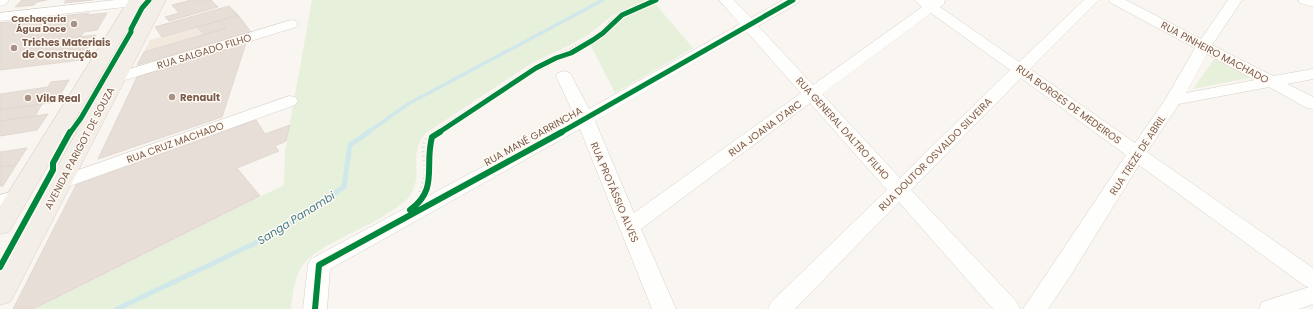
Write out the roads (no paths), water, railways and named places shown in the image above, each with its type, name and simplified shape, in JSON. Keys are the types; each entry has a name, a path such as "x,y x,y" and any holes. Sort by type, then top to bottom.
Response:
{"main road":[{"name":"AVENIDA PARIGOT DE SOUZA","path":"0,295 158,0"},
{"path":"0,226 9,199 58,130 142,1 147,6 142,20 140,33"},
{"path":"58,130 77,124 80,126 70,162"}],"street":[{"name":"RUA GENERAL DALTRO FILHO","path":"726,0 1008,309"},
{"name":"RUA MANÉ GARRINCHA","path":"315,309 319,265 585,119 793,0"},
{"name":"RUA DOUTOR OSVALDO SILVEIRA","path":"780,309 1019,69 1092,0"},
{"name":"RUA PINHEIRO MACHADO","path":"1116,0 1313,104"},
{"name":"RUA TREZE DE ABRIL","path":"1035,309 1062,272 1137,153 1173,100 1204,46 1235,0"},
{"path":"1306,0 1313,3"},
{"path":"0,17 142,1"},
{"name":"RUA BORGES DE MEDEIROS","path":"930,2 1019,69 1313,280"},
{"name":"RUA JOANA D'ARC","path":"629,227 812,94 930,2"},
{"name":"RUA SALGADO FILHO","path":"116,78 291,24"},
{"path":"1173,100 1313,74"},
{"name":"RUA PROTÁSSIO ALVES","path":"564,76 585,119 664,309"},
{"name":"RUA CRUZ MACHADO","path":"60,183 289,101"},
{"path":"1271,309 1313,295"}],"waterway":[{"name":"Sanga Panambi","path":"367,133 408,104 603,0"},
{"name":"Sanga Panambi","path":"117,309 270,236 344,187 350,145 369,132"}],"place":[{"name":"Cachaçaria Água Doce","path":"74,24"},
{"name":"Triches Materiais de Construção","path":"14,48"},
{"name":"Renault","path":"172,97"},
{"name":"Vila Real","path":"28,98"}]}
